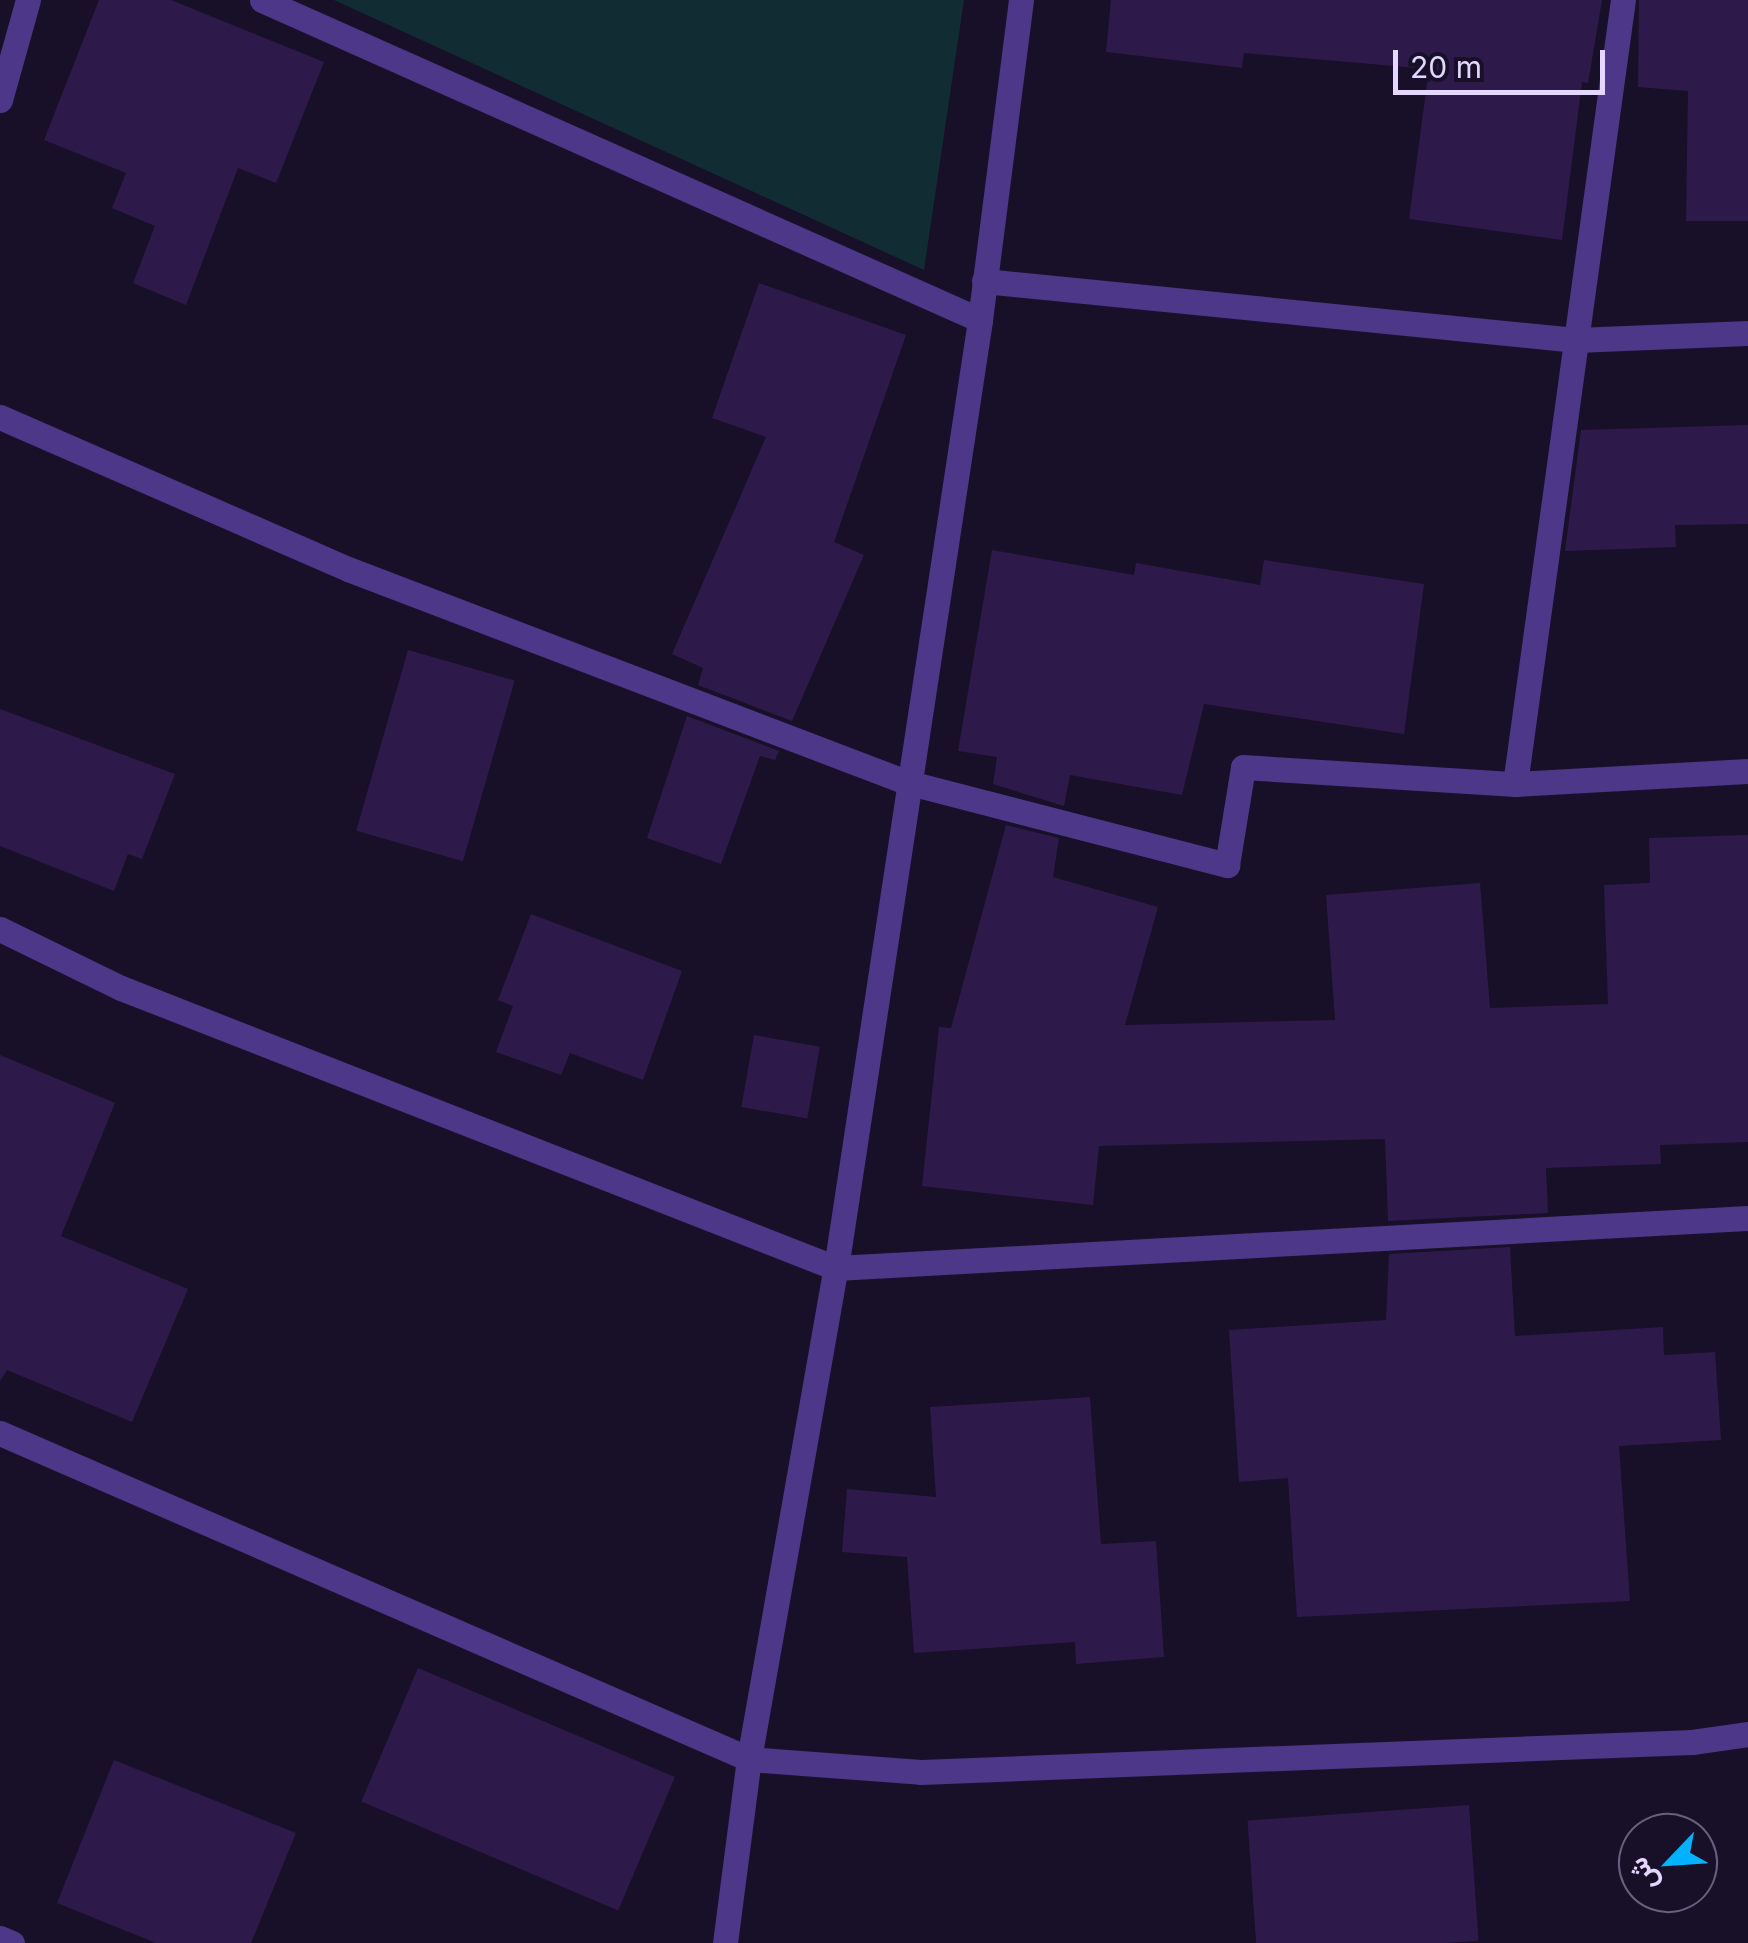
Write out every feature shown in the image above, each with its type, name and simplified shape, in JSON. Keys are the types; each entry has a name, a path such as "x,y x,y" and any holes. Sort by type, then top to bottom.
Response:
{"street":[{"path":"0,100 28,0"},
{"path":"262,0 980,320"},
{"path":"725,1943 750,1759 836,1268 906,782 980,320 1021,0"},
{"path":"1515,784 1623,0"},
{"path":"984,282 1576,340 1748,334"},
{"path":"0,417 348,569 906,782 1227,865 1243,767 1515,784 1748,771"},
{"path":"0,929 193,1017 836,1268 1748,1218"},
{"path":"0,1433 750,1759 921,1772 1692,1742 1748,1734"},
{"path":"0,1938 12,1943"}],"green space":[{"path":"334,0 964,0 924,270"}],"building":[{"path":"99,0 171,0 324,62 276,183 238,168 186,305 133,283 155,226 112,208 126,173 44,140"},
{"path":"1111,0 1602,0 1588,83 1582,82 1562,240 1409,219 1429,69 1244,53 1242,68 1106,52"},
{"path":"1639,0 1748,0 1748,221 1686,221 1688,91 1638,87"},
{"path":"759,283 906,335 834,542 864,555 792,721 698,685 703,668 672,654 766,437 712,418"},
{"path":"1748,425 1748,524 1675,525 1676,547 1565,551 1581,430"},
{"path":"992,550 1134,575 1136,563 1260,585 1264,560 1424,584 1404,734 1204,704 1182,795 1070,775 1064,806 993,784 997,757 958,751"},
{"path":"408,650 515,681 463,861 356,831"},
{"path":"0,709 175,774 142,859 128,854 114,891 0,846"},
{"path":"687,716 779,751 775,760 760,756 721,864 647,838"},
{"path":"1006,825 1059,838 1053,877 1158,907 1125,1025 1335,1020 1326,895 1480,883 1490,1008 1608,1004 1604,885 1650,883 1649,838 1748,835 1748,1142 1660,1145 1661,1164 1546,1168 1548,1213 1388,1221 1385,1139 1099,1146 1093,1205 922,1186 939,1027 951,1028"},
{"path":"531,914 682,971 643,1080 570,1053 561,1075 496,1052 513,1006 498,1000"},
{"path":"754,1035 820,1047 807,1119 741,1107"},
{"path":"0,1055 115,1103 61,1236 188,1289 132,1422 7,1370 0,1381"},
{"path":"1510,1247 1515,1336 1663,1327 1664,1355 1715,1352 1721,1440 1619,1446 1630,1601 1297,1617 1288,1478 1239,1482 1229,1330 1386,1320 1389,1254"},
{"path":"1090,1397 1101,1544 1156,1541 1164,1657 1076,1664 1075,1642 914,1653 907,1557 842,1552 847,1489 936,1497 930,1407"},
{"path":"418,1668 675,1777 618,1910 361,1801"},
{"path":"114,1760 296,1833 251,1943 156,1943 57,1903"},
{"path":"1469,1805 1478,1941 1256,1943 1248,1820"}]}
